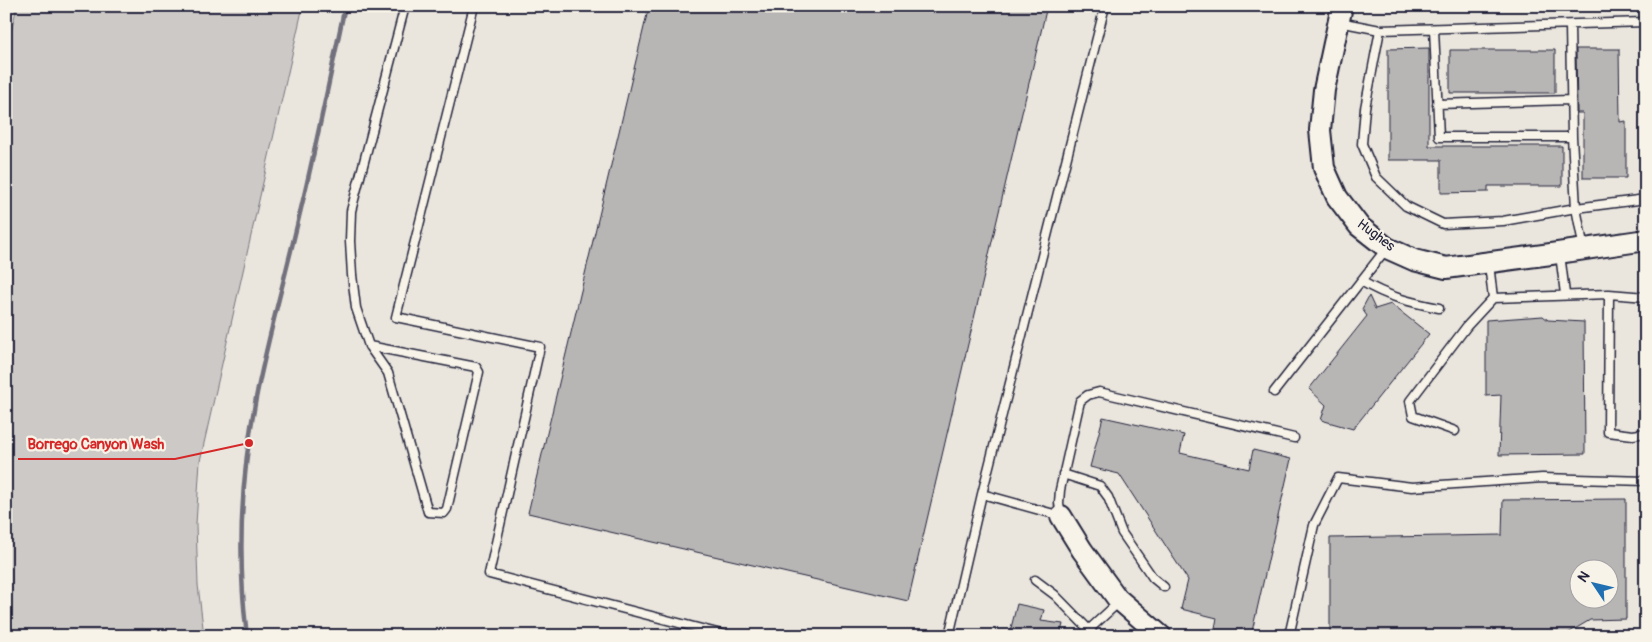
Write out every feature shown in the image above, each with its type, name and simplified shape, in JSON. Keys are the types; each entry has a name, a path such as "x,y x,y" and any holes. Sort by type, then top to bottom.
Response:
{"street":[{"name":"Hughes","path":"1341,14 1324,90 1320,130 1324,168 1337,197 1359,226 1387,248 1414,260 1446,268 1646,240"},
{"path":"1061,516 1082,550 1121,601 1161,636"}],"lane":[{"path":"369,346 476,366 479,372 447,509 444,513 428,512 388,374 369,346 356,308 352,275 351,211 405,6"},
{"path":"474,6 396,317 540,347 489,574 729,636"},
{"path":"949,636 982,494 1105,6"},
{"path":"1341,14 1380,30 1646,22"},
{"path":"1570,25 1572,137 1576,208 1584,250"},
{"path":"1434,28 1439,137 1572,137"},
{"path":"1380,30 1365,108 1362,144 1376,177 1406,206 1443,224 1503,221 1576,208 1646,199"},
{"path":"1437,104 1571,100"},
{"path":"1274,392 1387,248"},
{"path":"1559,253 1565,294"},
{"path":"1489,262 1492,298"},
{"path":"1361,281 1402,300 1439,308"},
{"path":"1455,432 1413,416 1410,401 1467,326 1492,298 1565,294 1608,294 1646,297"},
{"path":"1608,294 1608,432 1633,435 1646,433"},
{"path":"982,494 1061,516 1060,490 1080,401 1088,395 1099,392 1294,438"},
{"path":"1064,474 1100,486 1108,497 1122,533 1153,578 1164,588"},
{"path":"1289,636 1314,525 1338,478 1412,487 1542,478 1646,481"},
{"path":"1035,580 1055,595 1092,633"},
{"path":"1082,636 1092,633 1121,601"}],"shaded area":[{"path":"17,6 303,6 200,461 196,524 198,585 204,636 6,636 6,54"}],"building":[{"path":"649,6 1047,6 908,601 528,513"},
{"path":"1429,48 1429,146 1562,146 1562,186 1488,186 1488,192 1441,193 1441,160 1388,160 1388,49"},
{"path":"1576,49 1619,49 1620,122 1626,121 1626,178 1583,178 1583,113 1577,113"},
{"path":"1450,50 1555,50 1555,93 1450,93"},
{"path":"1369,296 1375,309 1391,304 1429,334 1353,429 1321,420 1326,405 1309,389 1367,316 1362,309"},
{"path":"1543,316 1548,320 1584,322 1585,454 1499,455 1501,395 1486,396 1486,320"},
{"path":"1103,417 1184,435 1180,453 1249,469 1253,450 1291,459 1251,636 1227,636 1214,633 1217,618 1181,609 1188,580 1119,474 1090,467"},
{"path":"1626,499 1626,619 1590,620 1563,636 1330,636 1330,538 1502,535 1503,500"},
{"path":"1017,604 1044,610 1041,621 1063,624 1060,636 1009,636"}],"waterway":[{"path":"247,636 241,547 244,487 251,427 271,330 294,240 345,6"}],"place":[{"name":"Borrego Canyon Wash","path":"249,443"}]}
